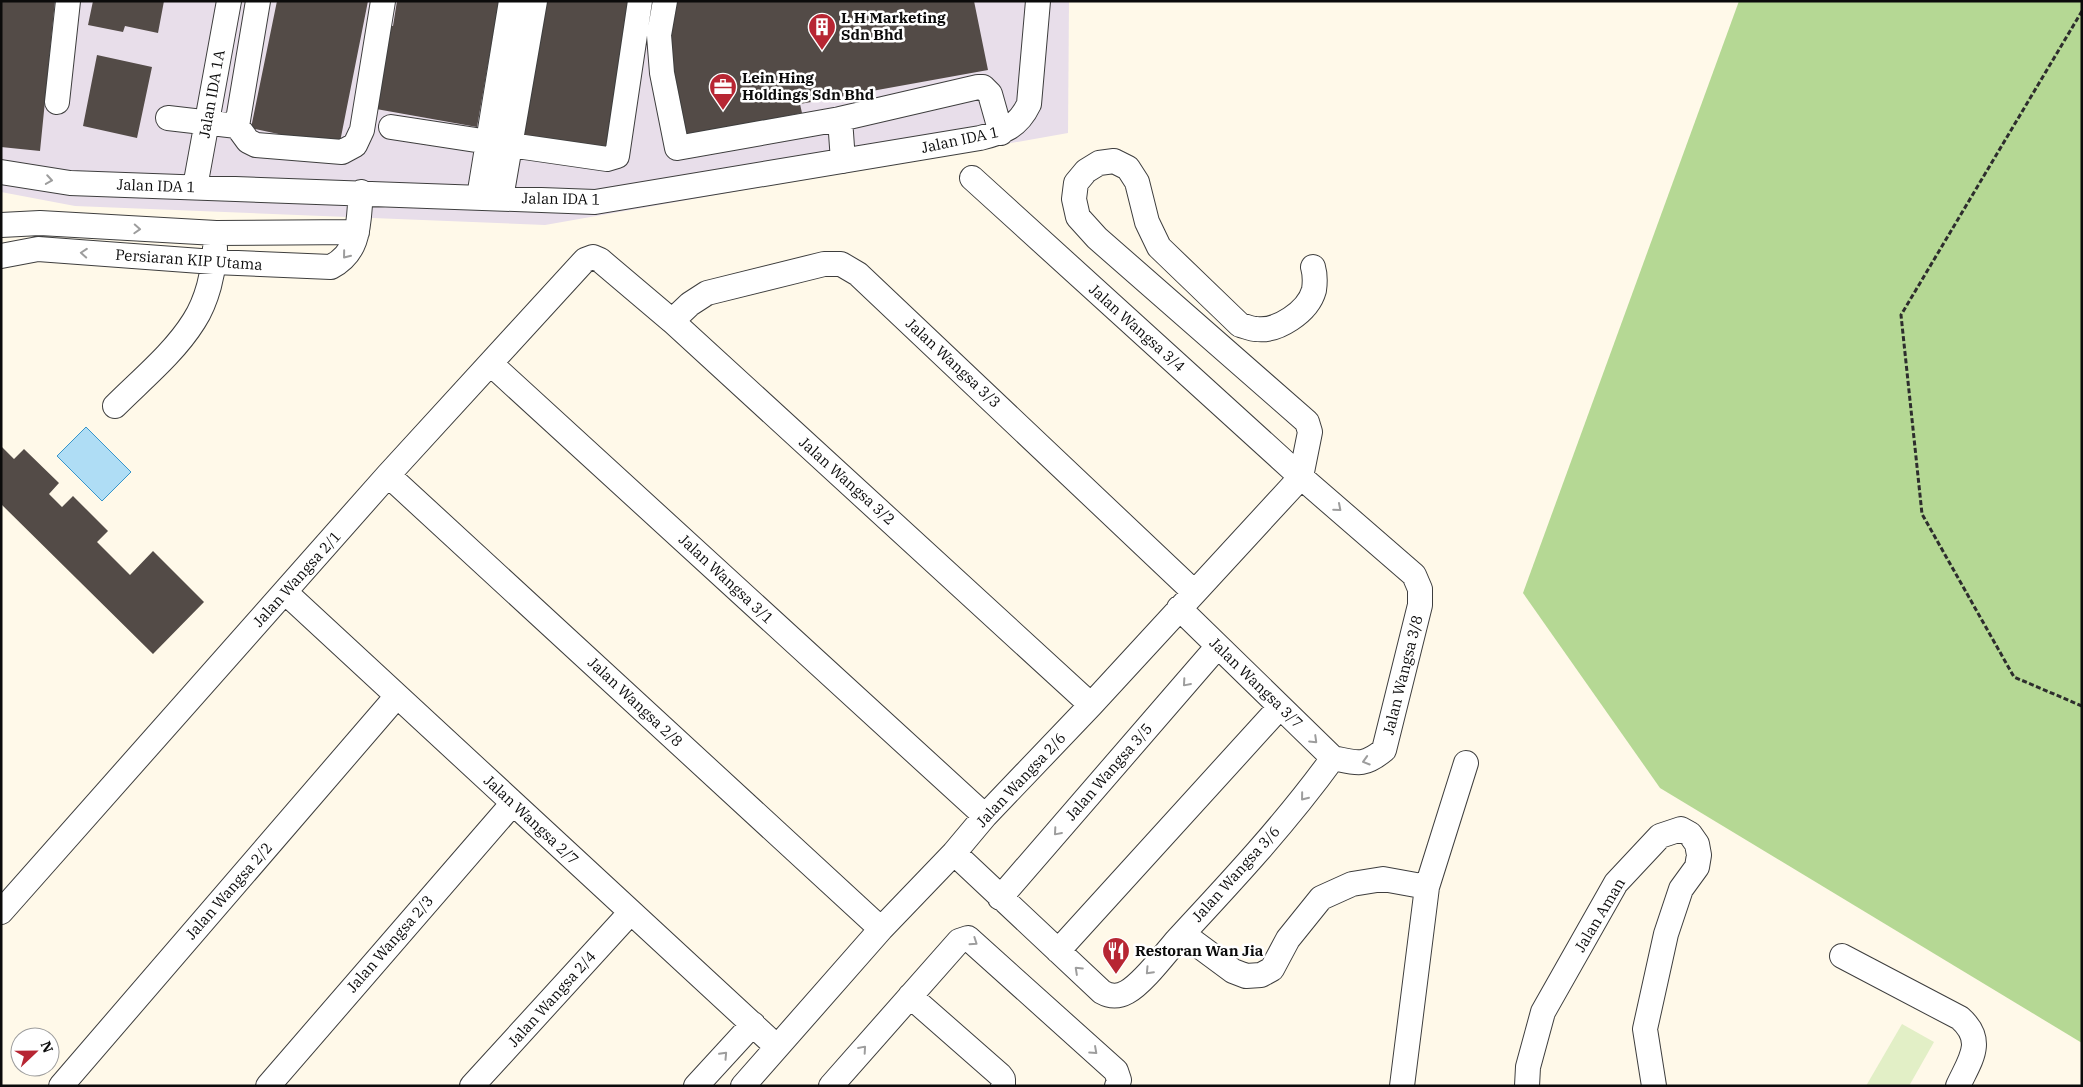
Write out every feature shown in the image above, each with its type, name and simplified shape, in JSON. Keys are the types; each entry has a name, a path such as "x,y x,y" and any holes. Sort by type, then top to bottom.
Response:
{"street":[{"path":"57,102 68,1"},
{"path":"228,8 257,9 237,126 248,141 256,145 342,152 355,144 362,130 383,1"},
{"path":"500,143 511,1"},
{"path":"490,198 500,143 535,1"},
{"path":"391,127 607,160 617,156 640,1"},
{"path":"664,1 659,35 667,150 840,119 978,87 983,87 990,94 1001,133"},
{"name":"Jalan IDA 1","path":"1,172 70,184 361,192 595,202 1001,133 1013,126 1024,116 1029,104 1038,1"},
{"name":"Jalan IDA 1A","path":"195,187 228,8"},
{"path":"168,118 237,126"},
{"path":"840,119 843,161"},
{"path":"1302,477 1310,432 1307,422 1097,238 1078,216 1074,199 1076,183 1086,171 1099,164 1114,161 1128,168 1137,182 1147,222 1159,247 1240,325 1256,330 1272,328 1299,313 1308,303 1314,290 1313,267"},
{"name":"Jalan Wangsa 3/4","path":"972,178 1302,477"},
{"name":"Persiaran KIP Utama","path":"1,256 38,249 214,262 331,267 344,261 351,251 357,232 361,192"},
{"name":"Persiaran KIP Utama","path":"1,226 40,223 216,233 357,232"},
{"path":"115,406 178,344 195,320 208,289 214,262 216,233"},
{"name":"Jalan Wangsa 2/1","path":"1,912 388,476 585,260 593,257 600,260"},
{"name":"Jalan Wangsa 3/2","path":"600,260 672,321 1091,705"},
{"name":"Jalan Wangsa 3/3","path":"672,321 690,304 707,293 824,264 841,264 858,274 1187,600"},
{"name":"Jalan Wangsa 3/1","path":"491,364 985,816"},
{"name":"Jalan Wangsa 2/8","path":"388,476 881,929"},
{"name":"Jalan Wangsa 2/6","path":"743,1086 881,929 954,853 985,816 1091,705 1302,477"},
{"name":"Jalan Wangsa 3/8","path":"1302,477 1400,561 1414,575 1420,589 1418,620 1384,750 1371,761 1358,763 1333,758"},
{"name":"Jalan Wangsa 2/7","path":"285,592 777,1047"},
{"name":"Jalan Wangsa 3/7","path":"1187,600 1218,646 1333,758"},
{"name":"Jalan Wangsa 3/5","path":"1000,898 1218,646"},
{"name":"Jalan Wangsa 2/2","path":"61,1086 397,696"},
{"path":"1058,952 1280,707"},
{"name":"Jalan Wangsa 3/6","path":"954,853 1102,992 1110,996 1118,996 1133,988 1183,934 1304,797 1333,758"},
{"path":"1402,1086 1427,887 1466,762"},
{"name":"Jalan Wangsa 2/3","path":"268,1086 513,802"},
{"name":"Jalan Aman","path":"1527,1086 1528,1067 1543,1012 1616,883 1660,836 1682,829 1690,834 1697,844 1699,855 1697,867 1681,889 1666,934 1645,1029 1654,1086"},
{"path":"1183,934 1233,971 1246,976 1261,975 1272,969 1288,939 1321,898 1352,884 1368,880 1383,879 1427,887"},
{"name":"Jalan Wangsa 2/4","path":"472,1086 631,912"},
{"path":"831,1086 958,941 968,938 1116,1071 1119,1080 1117,1086"},
{"path":"1842,956 1960,1018 1967,1024 1972,1031 1974,1050 1958,1086"},
{"path":"910,996 1000,1075 1003,1079 1003,1086"},
{"path":"696,1086 752,1024"}],"path":[{"path":"2082,11 1901,315 1922,514 2014,677 2082,706"}],"shaded area":[{"path":"1,1 1069,1 1068,133 545,225 75,206 1,192"}],"green space":[{"path":"1739,1 2082,1 2082,1043 1660,788 1523,593"},
{"path":"1902,1024 1934,1042 1909,1086 1866,1086"}],"water":[{"path":"86,427 131,472 102,501 57,456"}],"building":[{"path":"1,1 55,1 40,151 1,147"},
{"path":"93,1 164,1 158,33 125,26 123,32 88,25"},
{"path":"277,1 368,1 339,147 251,128"},
{"path":"397,1 499,1 477,127 365,107 379,24 393,26"},
{"path":"534,1 635,1 610,152 511,134"},
{"name":"L H Marketing Sdn Bhd","path":"664,1 974,1 988,70 800,104 802,113 673,138"},
{"path":"97,55 152,67 137,138 83,126"},
{"path":"1,446 14,459 24,449 59,483 49,494 62,507 73,496 108,531 97,542 130,575 153,551 204,602 153,654 1,504"}],"place":[{"name":"L H Marketing Sdn Bhd","path":"822,51"},
{"name":"Lein Hing Holdings Sdn Bhd","path":"723,111"},
{"name":"Restoran Wan Jia","path":"1116,975"}]}
